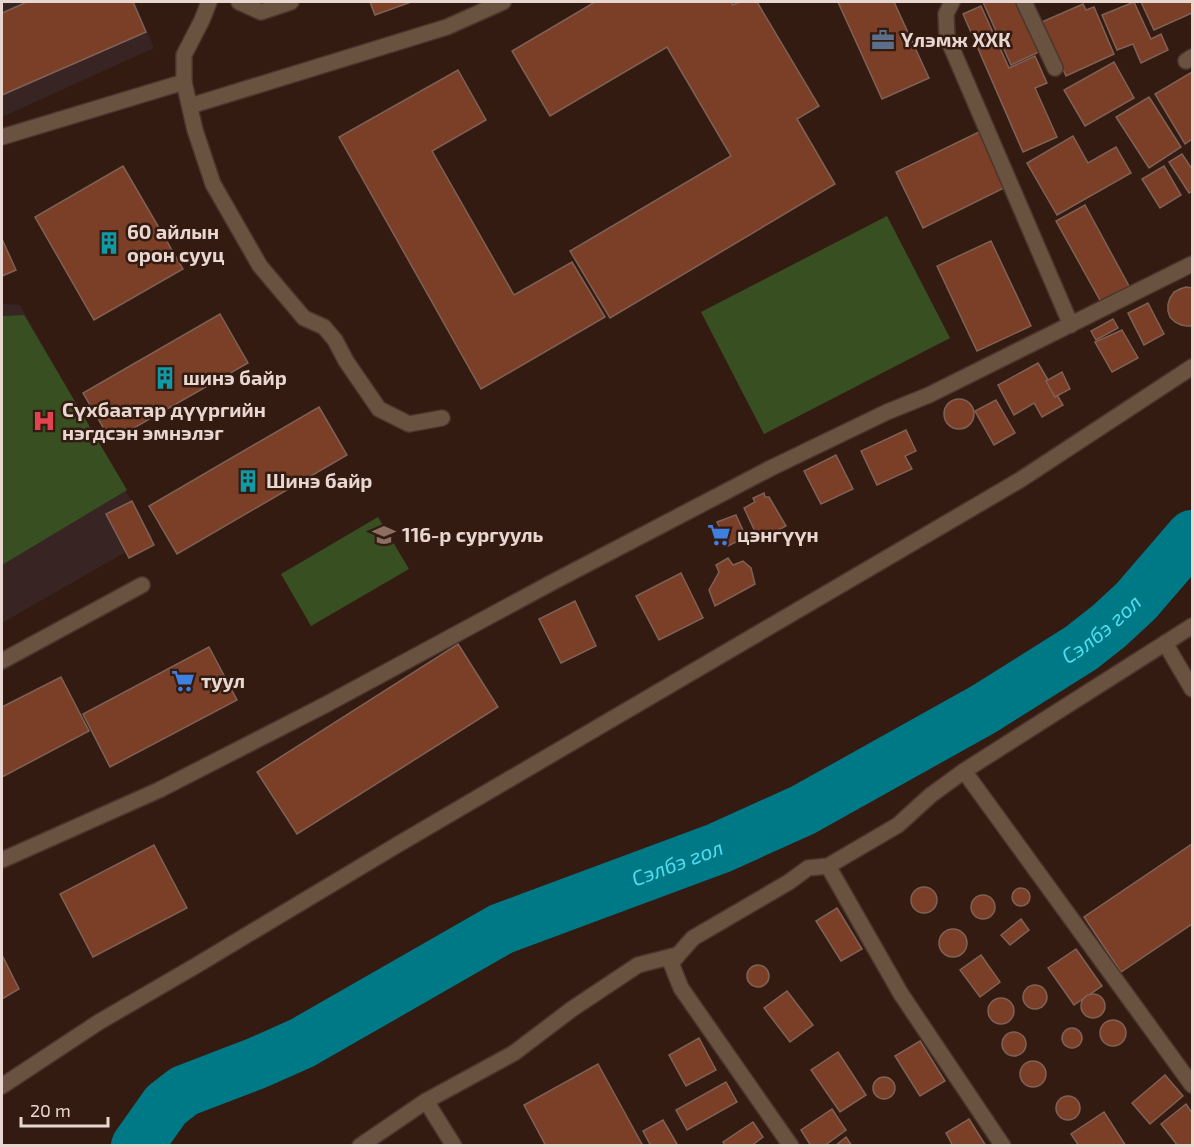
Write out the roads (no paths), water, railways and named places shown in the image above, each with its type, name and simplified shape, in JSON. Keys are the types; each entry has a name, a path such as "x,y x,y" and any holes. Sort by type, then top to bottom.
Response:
{"street":[{"path":"209,2 184,56 184,82 195,130 213,184 260,266 304,318 324,327 335,340 346,362 379,409 409,424 442,418"},
{"path":"239,2 261,12 291,2"},
{"path":"190,106 447,27 503,2"},
{"path":"952,2 946,14 947,37 1071,325"},
{"path":"1024,2 1054,68"},
{"path":"2,137 184,82"},
{"path":"2,861 159,790 325,705 771,468 887,411 929,395 1192,264"},
{"path":"2,1086 99,1022 397,844 1020,480 1192,367"},
{"path":"2,661 142,585"},
{"path":"791,1146 681,988 670,963 693,938 789,882 808,868 828,866 898,825 931,795 964,771 1192,626"},
{"path":"1165,643 1192,688"},
{"path":"964,771 1192,1085"},
{"path":"828,866 901,994 1003,1146"},
{"path":"360,1146 426,1101 514,1053 572,1009 638,965 677,955"},
{"path":"426,1101 454,1146"}],"waterway":[{"name":"Сэлбэ гол","path":"137,1146 166,1105 184,1091 302,1043 501,929 719,848 803,810 984,709 1081,648 1109,626 1136,601 1192,536"}],"place":[{"name":"Үлэмж ХХК","path":"883,40"},
{"name":"60 айлын орон сууц","path":"109,243"},
{"name":"шинэ байр","path":"165,378"},
{"name":"Сүхбаатар дүүргийн нэгдсэн эмнэлэг","path":"44,421"},
{"name":"Шинэ байр","path":"248,481"},
{"name":"116-р сургууль","path":"384,535"},
{"name":"цэнгүүн","path":"719,535"},
{"name":"туул","path":"183,681"}]}
